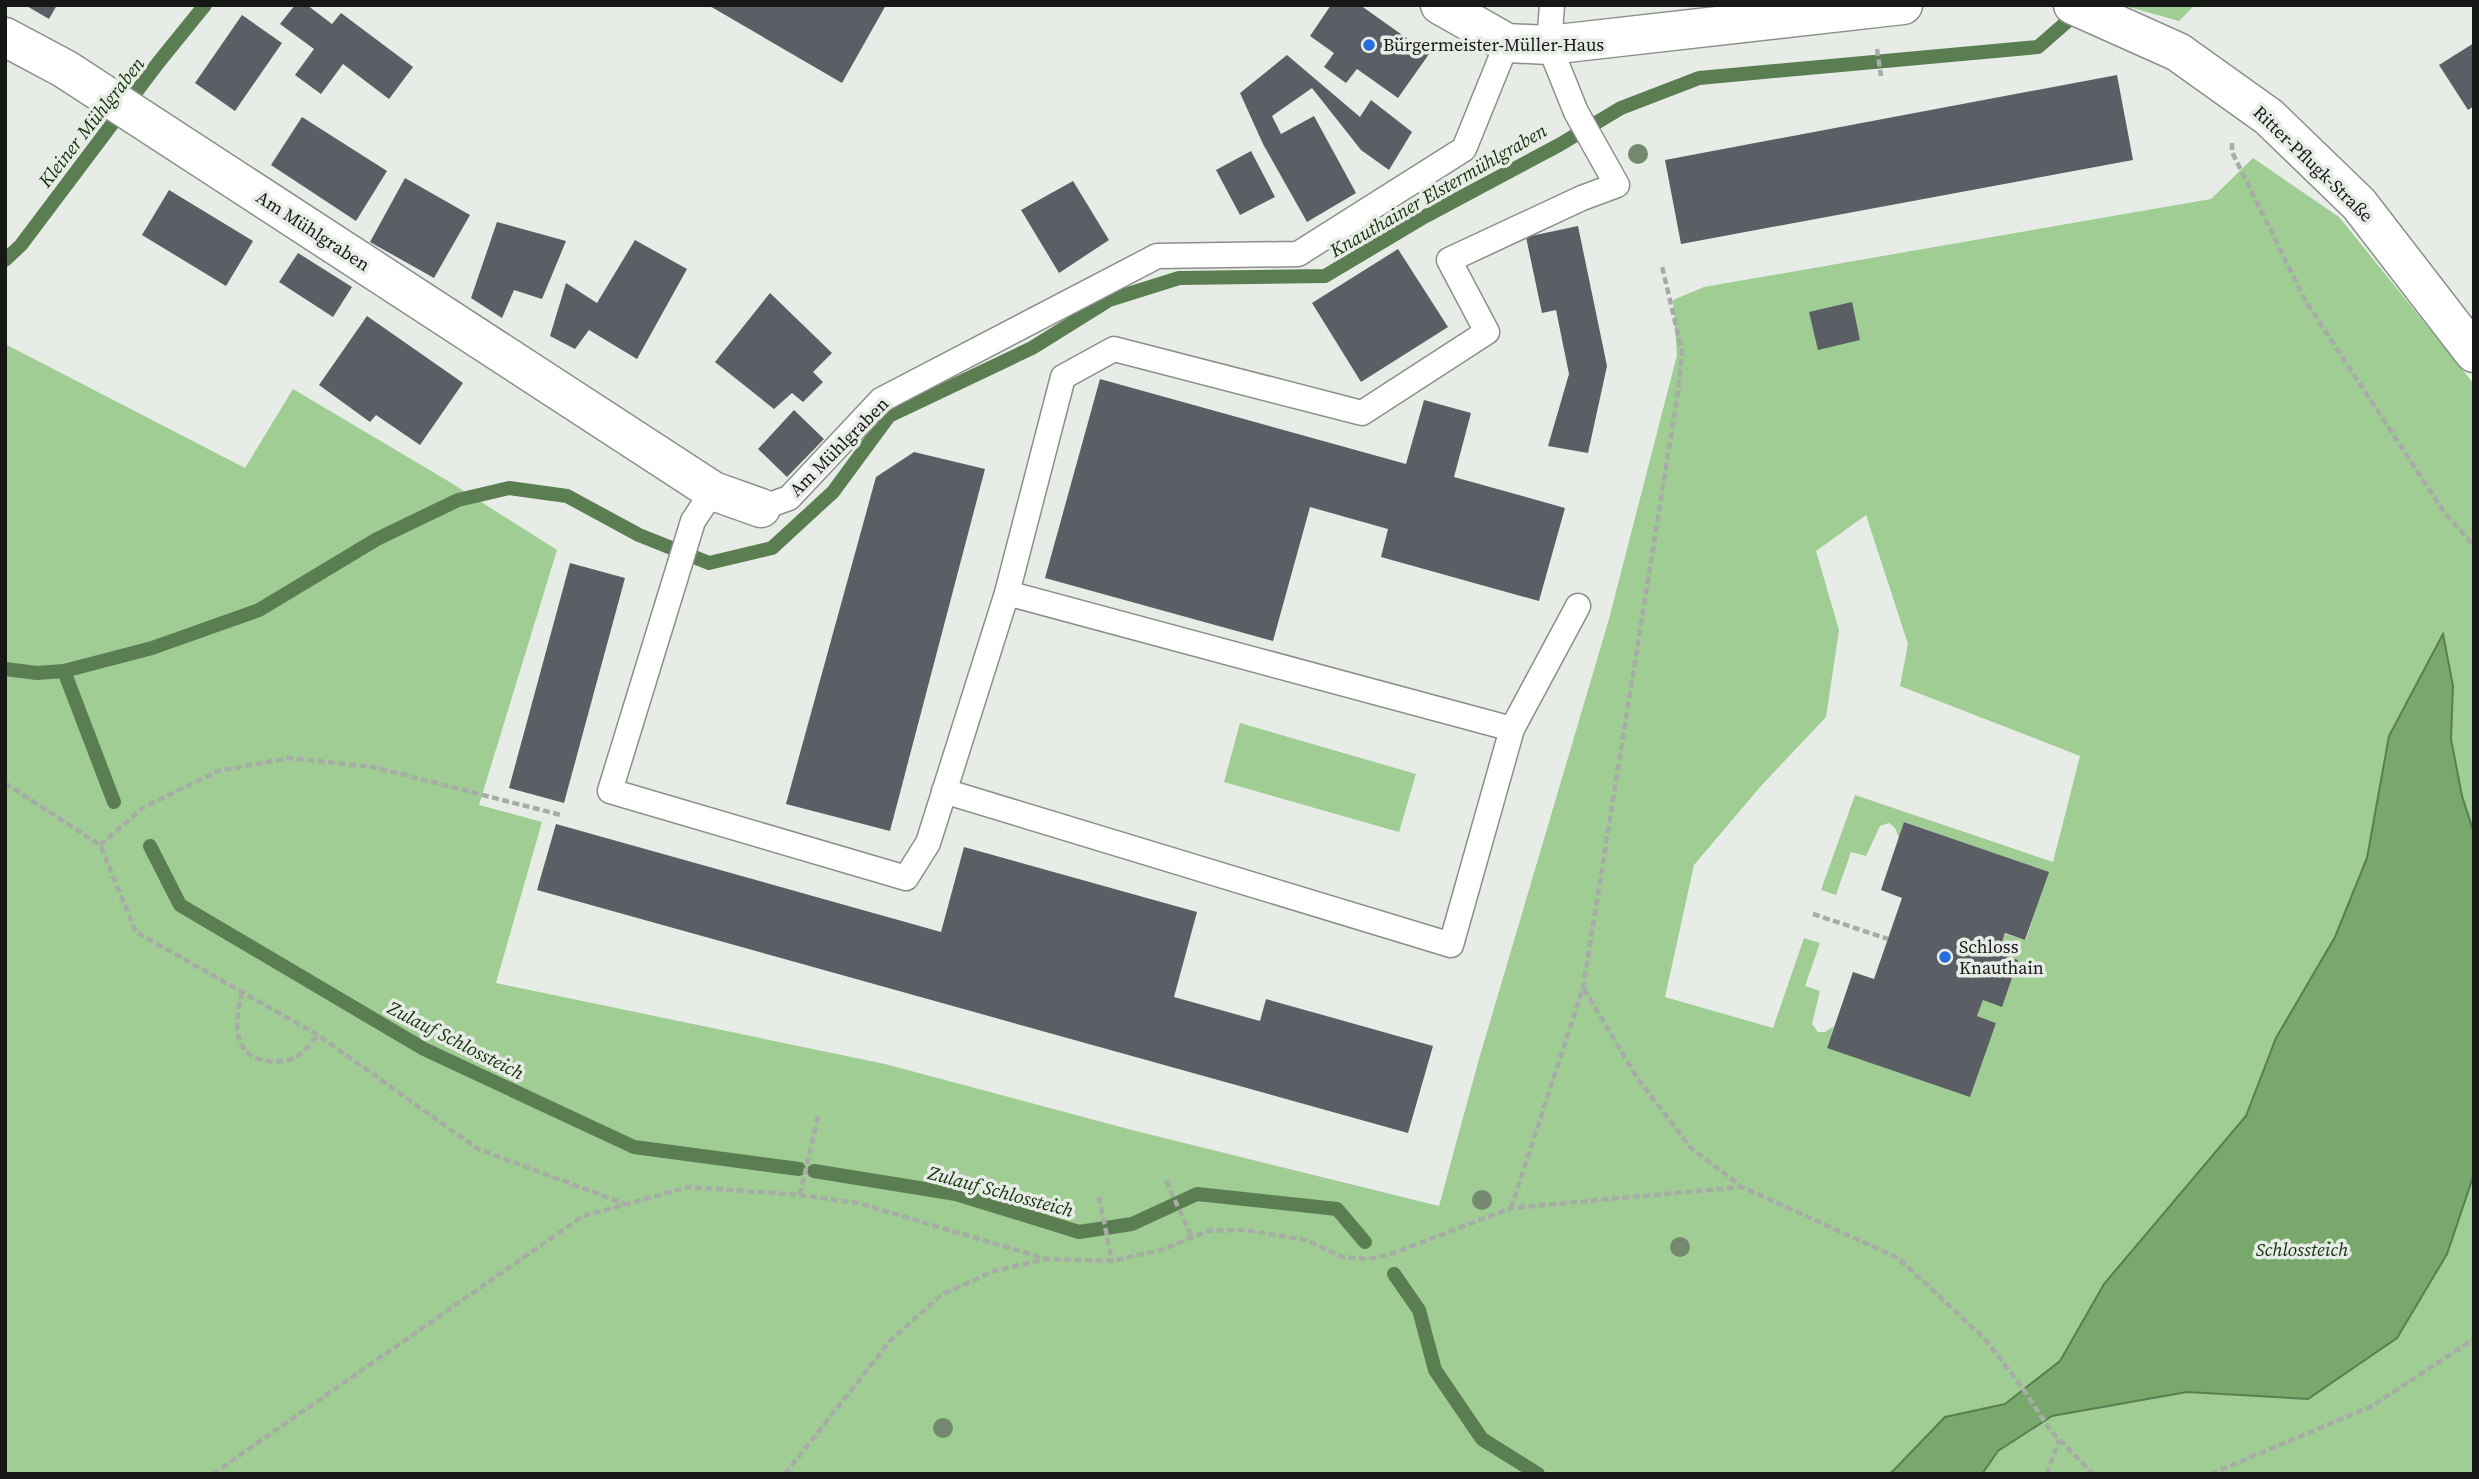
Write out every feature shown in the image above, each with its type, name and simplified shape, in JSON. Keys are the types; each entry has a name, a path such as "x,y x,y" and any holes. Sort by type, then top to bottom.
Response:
{"street":[{"path":"1440,5 1507,43 1549,45 1903,5"},
{"name":"Ritter-Pflugk-Straße","path":"2073,5 2178,52 2269,117 2359,204 2474,353"},
{"name":"Am Mühlgraben","path":"5,37 65,69 143,120 703,506 761,508"}],"lane":[{"path":"703,506 676,579 610,791 906,878 928,843 1007,593 1063,377 1114,349 1362,413 1487,332 1449,260 1582,198 1617,185 1576,112 1549,45 1552,5"},
{"name":"Am Mühlgraben","path":"761,508 789,498 881,400 1157,256 1298,254 1464,149 1507,43"},
{"path":"1007,593 1512,729"},
{"path":"944,791 1451,945 1512,729 1578,606"}],"path":[{"path":"1877,48 1881,76"},
{"path":"2231,90 2232,152 2305,300 2444,512 2474,546"},
{"path":"1511,1208 1583,988 1678,392 1682,352 1662,266"},
{"path":"100,845 144,807 218,771 289,758 373,767 561,815"},
{"path":"5,783 100,845 136,932 318,1035 478,1149 626,1204"},
{"path":"1813,914 1888,939"},
{"path":"1583,988 1638,1079 1691,1148 1742,1187 1898,1258 1984,1338 2051,1431 2093,1474"},
{"path":"242,992 236,1017 239,1043 255,1059 279,1062 294,1058 318,1035"},
{"path":"800,1195 818,1116"},
{"path":"1166,1181 1191,1234"},
{"path":"214,1474 583,1216 690,1187 800,1195 858,1203 1047,1259"},
{"path":"785,1474 890,1341 941,1295 994,1271 1047,1259 1112,1260 1161,1250 1191,1234 1208,1231 1245,1230 1306,1240 1342,1257 1369,1259 1394,1253 1511,1208 1742,1187"},
{"path":"1099,1197 1112,1260"},
{"path":"2211,1474 2372,1406 2474,1339"},
{"path":"2047,1474 2059,1440"}],"shaded area":[{"path":"2122,5 2195,5 2179,21"},
{"path":"2253,158 2339,217 2474,384 2474,833 2462,796 2451,739 2453,686 2443,635 2389,736 2367,858 2335,937 2276,1038 2246,1116 2104,1284 2060,1361 2005,1404 1945,1417 1890,1474 5,1474 5,344 245,468 293,389 448,481 557,550 479,805 542,822 496,983 885,1064 1132,1130 1439,1206 1479,1059 1609,619 1677,355 1673,300 1704,287 2211,199","holes":["1866,515 1908,644 1900,686 2080,756 2053,862 1855,795 1821,890 1836,895 1851,852 1866,856 1880,826 1889,823 1895,828 1899,838 1905,822 2048,872 2026,940 2005,934 1998,954 2017,960 1983,1000 1977,1016 1996,1023 1827,1048 1834,1026 1825,1032 1818,1032 1812,1024 1820,991 1805,986 1820,943 1804,938 1773,1028 1665,997 1694,865 1761,786 1826,717 1839,630 1816,551"]},
{"path":"1240,723 1416,774 1399,832 1224,782"},
{"path":"2474,1174 2474,1474 1982,1474 1998,1451 2052,1416 2187,1392 2308,1399 2447,1254"}],"water":[{"name":"Schlossteich","path":"2443,634 2453,686 2451,739 2462,796 2474,833 2474,1174 2447,1254 2397,1338 2308,1399 2187,1392 2052,1416 1998,1451 1982,1474 1890,1474 1945,1417 2005,1404 2060,1361 2104,1284 2246,1116 2276,1038 2335,937 2367,858 2389,736"}],"building":[{"path":"25,5 57,5 49,19"},
{"path":"295,5 307,5 332,24 341,13 413,67 389,99 343,64 321,94 295,75 314,49 280,24"},
{"path":"708,5 886,5 842,83"},
{"name":"Bürgermeister-Müller-Haus","path":"1331,5 1360,5 1429,54 1398,98 1357,69 1346,83 1324,67 1334,53 1310,36"},
{"path":"242,15 282,43 235,111 195,83"},
{"path":"2474,43 2474,106 2468,110 2439,65"},
{"path":"1287,55 1360,117 1371,100 1412,132 1389,170 1361,150 1312,88 1272,116 1281,134 1314,116 1356,193 1307,222 1263,144 1240,93"},
{"path":"2117,75 2133,160 1681,244 1665,160"},
{"path":"302,117 387,171 356,221 271,165"},
{"path":"1251,151 1275,197 1240,215 1216,170"},
{"path":"405,178 470,215 434,278 370,242"},
{"path":"1073,181 1109,240 1059,273 1021,210"},
{"path":"169,190 253,241 226,286 142,235"},
{"path":"497,222 566,241 542,299 514,290 502,318 471,298"},
{"path":"1578,226 1607,366 1588,453 1548,446 1569,374 1556,310 1542,313 1526,237"},
{"path":"635,240 687,269 637,359 589,330 575,349 550,336 566,283 597,303"},
{"path":"1398,249 1448,327 1361,382 1312,303"},
{"path":"298,253 352,287 333,317 279,282"},
{"path":"770,293 832,353 813,372 823,382 803,402 792,393 774,409 715,362"},
{"path":"1852,302 1860,340 1818,350 1809,312"},
{"path":"367,316 463,383 420,445 376,415 370,422 319,385"},
{"path":"1100,379 1406,464 1424,400 1471,413 1454,477 1565,508 1539,601 1381,557 1388,529 1310,507 1273,641 1045,578"},
{"path":"794,410 824,439 787,477 758,449"},
{"path":"914,452 985,469 890,831 786,804 876,477"},
{"path":"570,563 625,578 564,803 509,788"},
{"name":"Schloss Knauthain","path":"1904,822 2049,872 2025,940 2005,933 1998,954 2018,960 2002,1007 1983,1000 1977,1016 1996,1023 1970,1097 1827,1048 1853,972 1874,979 1902,898 1881,890"},
{"path":"556,824 941,932 964,847 1197,912 1174,997 1260,1021 1266,999 1433,1046 1408,1133 537,890"}],"waterway":[{"name":"Kleiner Mühlgraben","path":"5,260 21,245 205,5"},
{"name":"Knauthainer Elstermühlgraben","path":"5,669 37,673 64,671 152,648 259,610 377,539 458,500 509,488 567,496 639,535 709,563 772,548 833,492 889,416 1032,348 1109,300 1179,278 1325,276 1424,217 1559,145 1621,108 1699,78 2038,47 2078,12"},
{"name":"Zulauf Schlossteich","path":"64,671 114,802"},
{"name":"Zulauf Schlossteich","path":"150,846 180,905 424,1049 634,1147 799,1169"},
{"name":"Zulauf Schlossteich","path":"814,1171 956,1194 1079,1232 1132,1224 1197,1194 1337,1209 1365,1242"},
{"name":"Zulauf Schlossteich","path":"1394,1274 1419,1310 1435,1370 1482,1439 1538,1474"}],"place":[{"name":"Bürgermeister-Müller-Haus","path":"1369,45"},
{"name":"Schloss Knauthain","path":"1945,957"}]}
